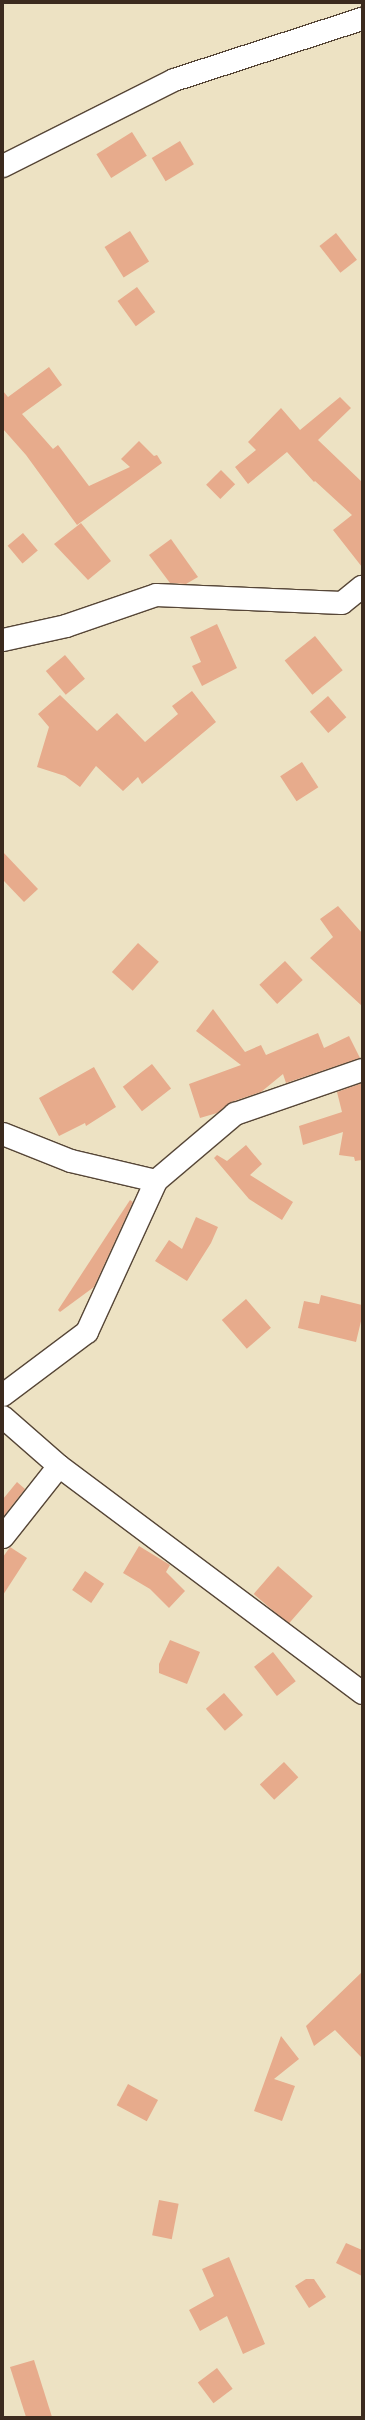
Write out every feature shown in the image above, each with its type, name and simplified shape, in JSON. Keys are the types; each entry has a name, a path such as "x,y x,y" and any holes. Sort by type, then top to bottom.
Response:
{"street":[{"path":"3,166 174,80 362,20"},
{"path":"3,640 66,626 156,595 342,603 362,587"},
{"path":"3,1395 87,1332 156,1181 235,1114 362,1070"},
{"path":"3,1134 71,1161 156,1181"},
{"path":"3,1417 59,1466 362,1693"},
{"path":"3,1537 59,1466"}],"building":[{"path":"132,132 147,156 111,178 96,154"},
{"path":"180,141 194,164 166,181 152,158"},
{"path":"130,231 149,262 124,277 105,247"},
{"path":"336,233 357,260 340,273 319,246"},
{"path":"137,287 155,312 136,326 118,301"},
{"path":"49,367 62,385 22,414 53,449 58,445 89,486 130,467 121,459 139,441 154,456 157,455 162,463 77,525 26,455 3,429 3,391 8,397"},
{"path":"340,397 351,408 318,440 362,482 362,567 333,530 352,515 315,481 314,482 287,452 248,484 235,467 256,450 248,442 281,408 300,430"},
{"path":"221,470 235,484 220,499 206,485"},
{"path":"81,523 111,561 88,580 54,544"},
{"path":"23,533 38,551 22,563 8,546"},
{"path":"171,539 198,577 186,584 170,583 149,555"},
{"path":"217,624 237,668 202,686 192,666 201,662 190,637"},
{"path":"315,636 343,670 312,695 285,661"},
{"path":"65,655 85,679 66,695 46,671"},
{"path":"192,691 216,722 142,784 138,777 123,791 96,766 80,787 65,776 37,767 49,727 38,714 60,695 97,731 117,713 145,742 178,714 172,706"},
{"path":"328,696 346,717 328,733 310,712"},
{"path":"302,762 318,787 297,801 280,776"},
{"path":"3,852 38,889 24,902 3,880"},
{"path":"338,906 362,933 362,1006 310,958 333,937 320,919"},
{"path":"138,943 159,962 133,991 112,972"},
{"path":"285,961 303,980 277,1004 259,985"},
{"path":"213,1009 245,1052 261,1045 266,1055 318,1033 324,1048 349,1036 360,1058 286,1083 283,1074 261,1092 231,1102 217,1113 200,1118 189,1084 241,1065 196,1031"},
{"path":"152,1064 171,1088 142,1111 123,1087"},
{"path":"94,1067 116,1107 86,1126 85,1123 59,1136 39,1098"},
{"path":"362,1083 362,1160 355,1161 354,1157 339,1155 343,1132 303,1145 299,1126 342,1112 337,1092"},
{"path":"246,1145 262,1164 250,1175 293,1202 282,1220 249,1199 214,1158 217,1155 227,1161"},
{"path":"130,1200 133,1202 94,1287 60,1312 58,1310"},
{"path":"196,1217 218,1227 211,1243 187,1281 155,1261 169,1240 182,1249"},
{"path":"321,1295 362,1305 362,1317 356,1342 298,1328 304,1301 319,1304"},
{"path":"246,1299 271,1328 247,1349 222,1320"},
{"path":"17,1482 25,1489 3,1517 3,1499"},
{"path":"139,1546 170,1565 166,1572 185,1591 169,1608 150,1589 123,1573"},
{"path":"10,1547 27,1558 3,1595 3,1557"},
{"path":"278,1566 313,1596 288,1624 254,1594"},
{"path":"85,1571 104,1584 91,1603 72,1590"},
{"path":"170,1640 200,1652 187,1684 159,1673 159,1664"},
{"path":"273,1652 296,1681 277,1696 254,1667"},
{"path":"224,1693 243,1715 225,1731 206,1709"},
{"path":"284,1762 298,1777 274,1800 260,1785"},
{"path":"362,1972 362,2058 335,2030 314,2046 306,2026"},
{"path":"281,2036 299,2059 274,2079 295,2086 282,2121 254,2111"},
{"path":"128,2084 158,2100 147,2121 117,2105"},
{"path":"159,2200 179,2204 172,2239 152,2235"},
{"path":"346,2243 362,2250 362,2276 336,2263"},
{"path":"229,2257 265,2344 243,2354 227,2316 200,2331 189,2310 214,2296 202,2269"},
{"path":"306,2279 314,2279 326,2297 309,2308 295,2286"},
{"path":"34,2360 52,2417 26,2417 10,2367"},
{"path":"217,2368 233,2389 213,2403 198,2382"}]}
